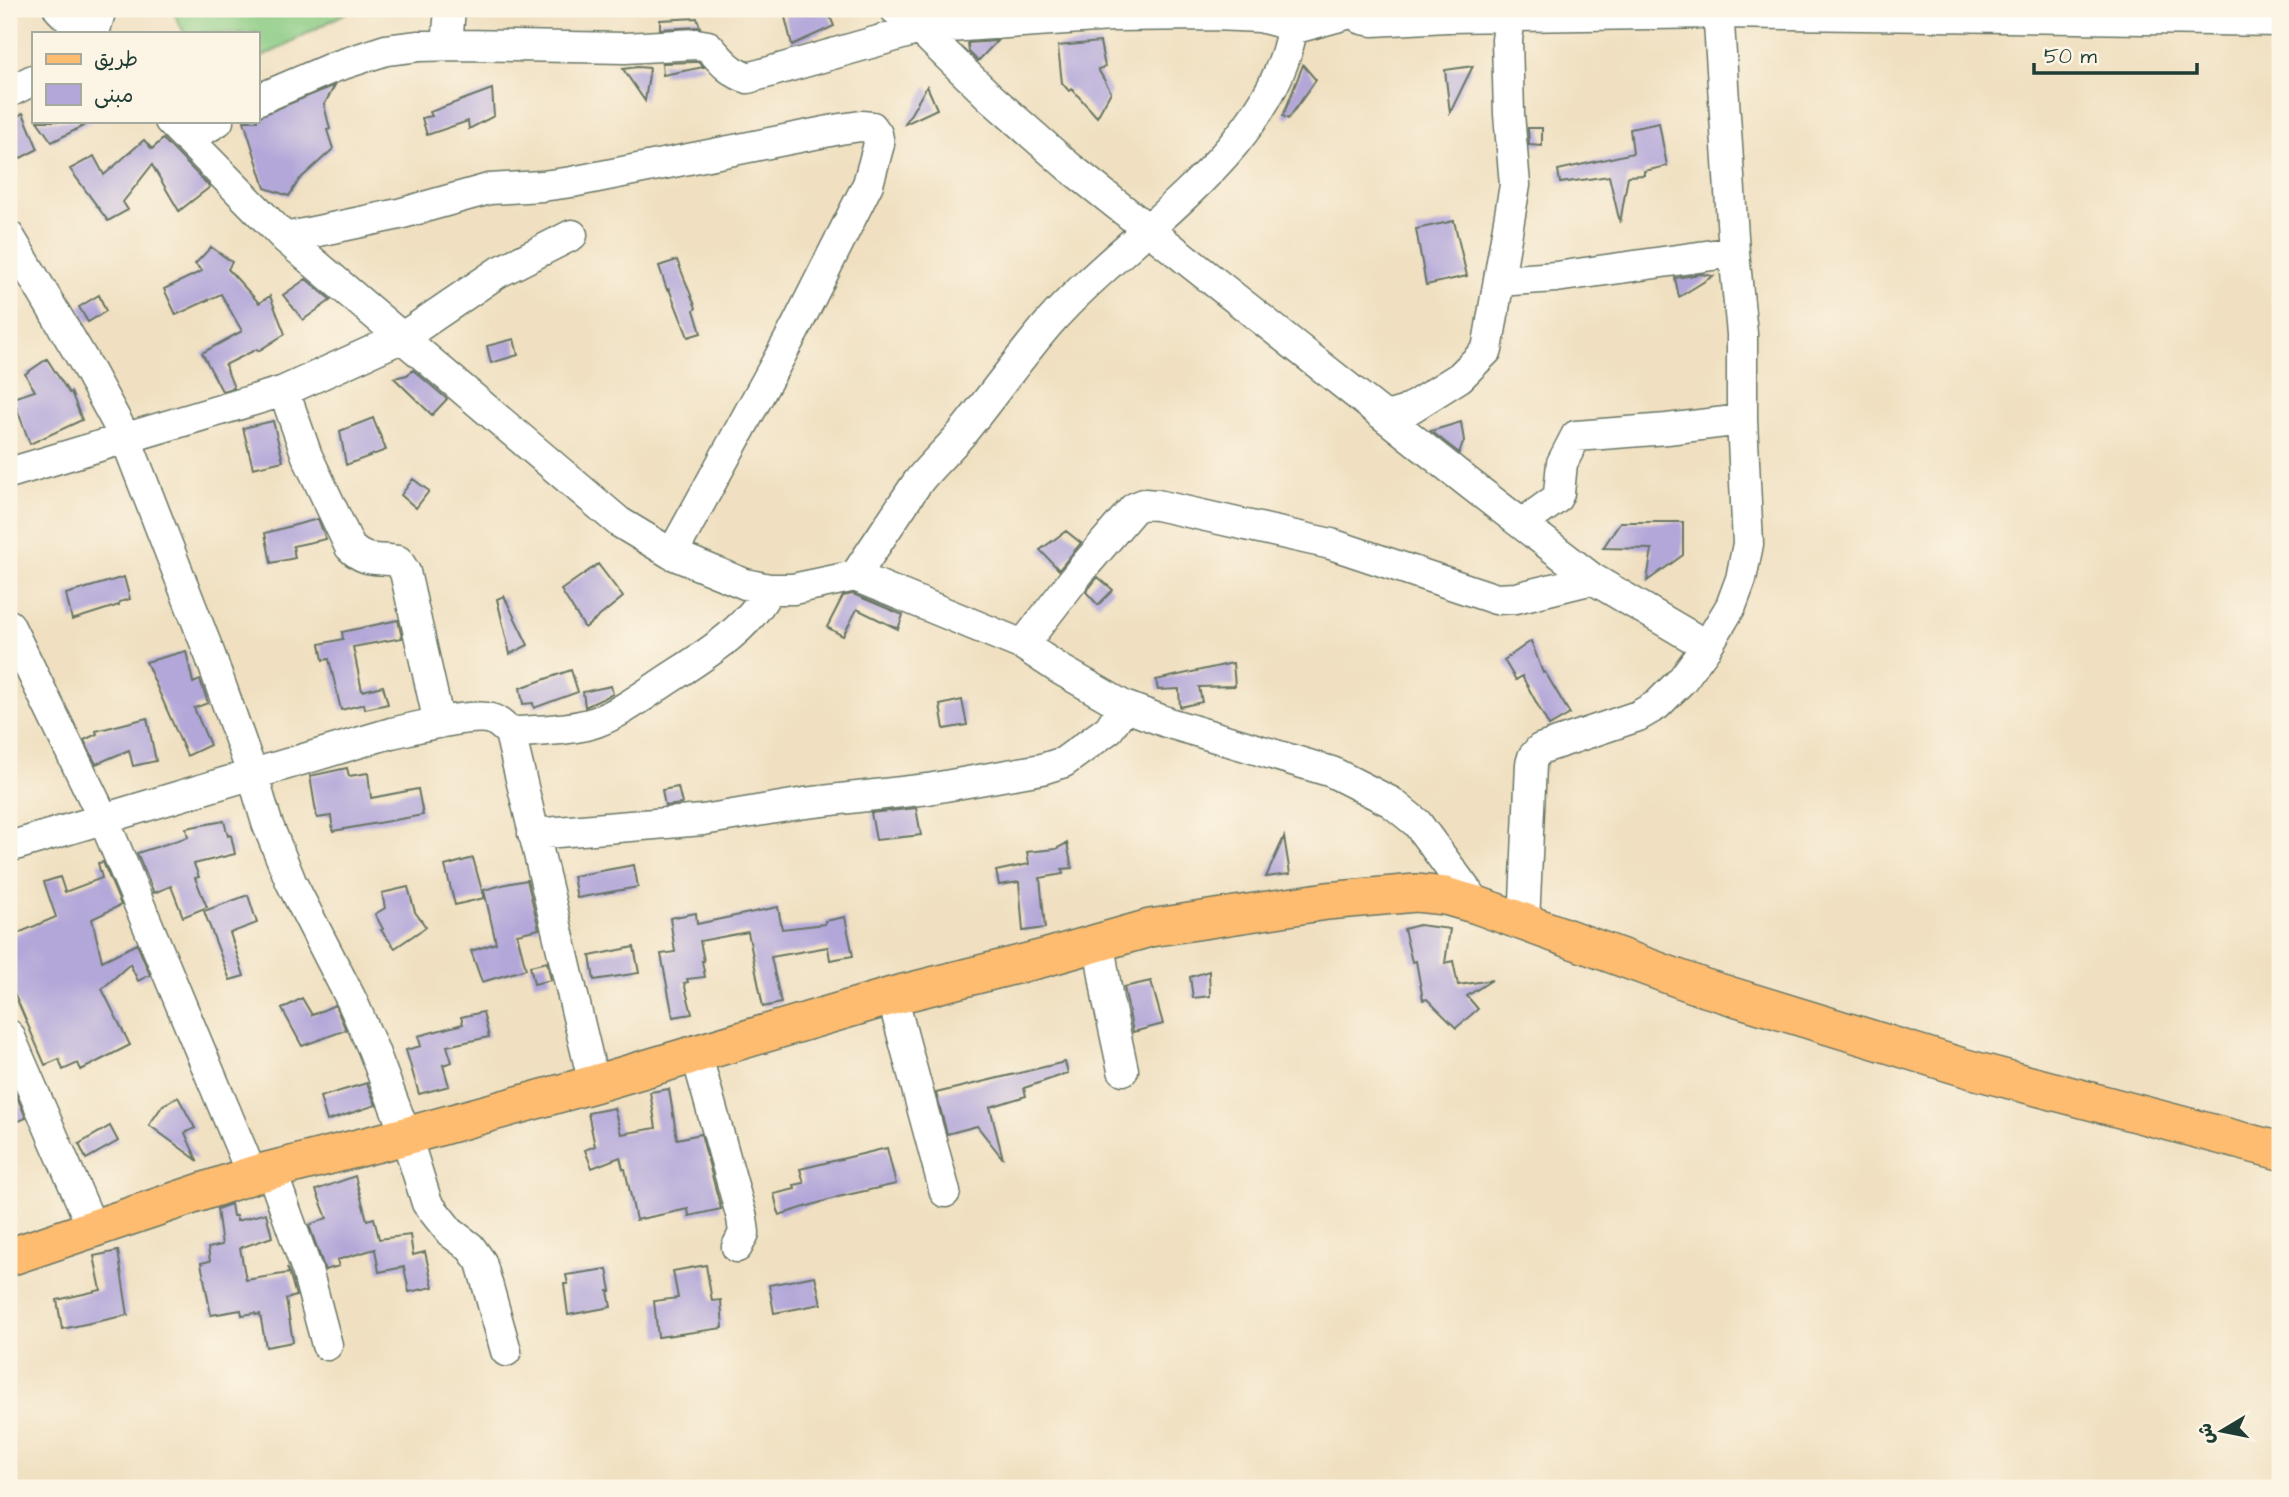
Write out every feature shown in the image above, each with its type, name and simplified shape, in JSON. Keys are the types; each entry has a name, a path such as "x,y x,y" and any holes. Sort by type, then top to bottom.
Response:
{"main road":[{"path":"9,1257 261,1173 594,1084 892,996 1099,944 1150,928 1326,901 1416,893 1445,896 1477,905 1702,987 1969,1069 2271,1143"}],"street":[{"path":"59,9 82,32"},
{"path":"94,32 101,9"},
{"path":"447,45 450,9"},
{"path":"895,9 1069,166 1522,524 1593,579 1707,646"},
{"path":"259,99 334,67 386,50 447,45 625,48 696,44 708,46 728,68 738,76 748,78 920,29 1214,12 1260,17 1292,29 1354,11 1362,19 1373,21 1718,11 2157,14 2280,21"},
{"path":"1524,923 1533,757 1540,749 1637,716 1657,705 1682,680 1707,646 1731,606 1741,579 1748,544 1742,420 1742,334 1718,11"},
{"path":"1386,417 1406,411 1460,377 1487,350 1515,185 1508,103 1507,40 1510,17"},
{"path":"855,576 919,481 951,446 1050,323 1194,186 1248,127 1264,105 1273,86 1289,48 1292,29"},
{"path":"9,92 32,80"},
{"path":"179,130 214,122"},
{"path":"285,239 400,214 489,189 572,182 828,131 872,127 879,144 868,184 795,329 672,554"},
{"path":"179,130 285,239 618,522 672,554 745,584 769,589 793,589 855,576 1023,645 1124,706 1169,723 1332,772 1391,802 1417,823 1477,905"},
{"path":"9,473 284,391 402,337 497,273 572,235"},
{"path":"9,236 83,360 126,439 210,655 267,822 291,882 352,1001 406,1136 427,1203 450,1232 470,1247 481,1262 506,1352"},
{"path":"1499,281 1556,277 1734,252"},
{"path":"284,391 307,456 350,547 359,557 398,561 405,572 439,723"},
{"path":"1522,524 1556,499 1559,494 1562,463 1576,436 1742,420"},
{"path":"1023,645 1081,570 1134,508 1144,505 1157,505 1331,544 1496,599 1516,598 1593,579"},
{"path":"510,733 570,727 594,722 620,711 715,648 750,616 769,589"},
{"path":"9,625 104,820 307,1270 327,1345"},
{"path":"533,834 703,820 805,803 928,789 1042,769 1064,762 1109,729 1124,706"},
{"path":"9,847 391,733 439,723 488,718 500,723 510,733 594,1084"},
{"path":"1099,944 1123,1070"},
{"path":"892,996 945,1192"},
{"path":"9,1035 93,1229"},
{"path":"696,1053 742,1218 744,1233 737,1247"}],"green space":[{"path":"172,9 353,9 259,59 259,32 184,32"}],"building":[{"path":"827,9 834,26 792,45 784,13"},
{"path":"697,18 700,27 660,29 660,20"},
{"path":"997,41 978,61 969,52 968,43"},
{"path":"1100,42 1105,67 1098,69 1111,92 1097,117 1072,89 1069,91 1062,83 1058,46"},
{"path":"699,62 704,67 663,75 662,63"},
{"path":"1303,65 1316,80 1288,119 1283,116"},
{"path":"1473,66 1463,86 1450,113 1445,70"},
{"path":"650,68 645,101 623,69"},
{"path":"335,85 324,105 333,149 299,180 289,196 265,188 244,122 259,122 259,116"},
{"path":"927,86 937,109 905,124"},
{"path":"492,89 494,116 469,129 468,121 427,135 422,118 432,116 430,112"},
{"path":"23,113 38,149 9,164 9,122"},
{"path":"38,122 91,122 52,142"},
{"path":"1659,123 1667,166 1644,171 1644,175 1628,176 1620,223 1609,176 1560,183 1558,170 1633,153 1630,129"},
{"path":"1528,128 1542,128 1542,146 1529,145"},
{"path":"163,139 210,187 179,211 152,165 123,202 128,210 108,221 70,169 94,156 104,175 144,140 152,149"},
{"path":"1454,221 1467,276 1426,285 1416,229"},
{"path":"211,247 232,262 228,269 259,303 270,296 285,334 258,351 257,349 225,365 234,388 222,391 202,353 242,331 221,294 176,315 164,289 202,271 195,264"},
{"path":"677,260 696,308 694,310 701,333 688,337 659,266"},
{"path":"1701,274 1713,276 1679,297 1675,278"},
{"path":"306,279 331,300 303,320 283,295"},
{"path":"99,295 106,311 88,322 79,307"},
{"path":"514,339 518,355 491,363 487,346"},
{"path":"47,359 69,393 71,392 82,420 30,444 13,398 35,391 25,374"},
{"path":"413,370 447,399 432,415 394,378 407,375"},
{"path":"373,418 386,450 346,465 340,431"},
{"path":"273,421 283,461 253,468 243,428"},
{"path":"1461,422 1464,441 1459,453 1431,431"},
{"path":"413,479 429,491 416,508 401,495"},
{"path":"318,519 326,539 293,546 295,558 271,563 265,533"},
{"path":"1620,522 1683,522 1683,555 1647,581 1652,549 1603,548"},
{"path":"1066,531 1081,543 1059,570 1040,550"},
{"path":"598,564 623,597 585,628 561,590"},
{"path":"124,577 130,599 72,620 66,594"},
{"path":"1098,577 1113,590 1098,605 1086,592"},
{"path":"853,594 903,615 898,629 857,609 843,636 827,627 843,596"},
{"path":"504,596 528,645 510,654 497,599"},
{"path":"398,620 402,638 353,647 362,691 383,686 388,704 365,709 364,704 341,710 329,659 323,660 320,644 343,639 342,632"},
{"path":"1531,641 1543,673 1545,672 1570,714 1549,726 1522,676 1516,680 1504,660"},
{"path":"186,651 193,683 200,680 208,703 194,708 210,745 187,756 146,662"},
{"path":"1233,663 1235,686 1199,687 1202,702 1180,707 1179,689 1158,690 1156,680"},
{"path":"571,670 578,692 534,708 533,703 523,704 520,688"},
{"path":"611,686 613,694 585,707 583,692"},
{"path":"962,700 967,725 944,729 940,705"},
{"path":"147,718 156,761 133,766 129,750 96,764 84,740 97,734 96,731"},
{"path":"347,768 349,776 368,773 371,798 418,789 423,815 333,831 331,816 317,818 310,776"},
{"path":"678,787 682,804 665,806 662,790"},
{"path":"916,808 921,835 876,840 871,813"},
{"path":"224,821 228,836 231,835 235,854 194,864 199,877 195,878 207,907 183,917 171,886 154,893 137,853 188,837 186,828"},
{"path":"1284,837 1290,874 1266,877"},
{"path":"1067,843 1072,868 1062,869 1063,874 1040,878 1045,928 1023,931 1019,882 999,885 996,871 1029,864 1027,852 1056,849"},
{"path":"473,858 484,898 455,905 445,866"},
{"path":"103,862 121,905 92,919 102,961 137,944 150,975 138,981 130,964 102,989 130,1045 81,1070 78,1063 63,1070 59,1059 45,1065 9,981 9,937 56,917 44,882 60,877 65,892 102,878 98,863"},
{"path":"634,865 638,887 577,898 573,876"},
{"path":"527,880 539,929 517,934 526,969 482,982 471,951 496,943 484,890"},
{"path":"408,887 415,912 426,927 395,948 381,930 383,929 375,914 385,908 382,893"},
{"path":"248,895 257,923 230,933 244,976 230,980 204,911"},
{"path":"778,907 782,929 825,924 825,921 845,917 853,956 830,960 828,947 771,957 781,1003 763,1007 748,932 700,941 705,977 687,979 688,982 684,983 692,1014 673,1017 661,954 675,952 670,918 696,913 697,924"},
{"path":"1419,925 1450,929 1445,963 1453,961 1458,985 1492,980 1467,996 1478,1009 1456,1028 1427,999 1423,1000 1416,961 1412,962 1404,929"},
{"path":"634,947 639,973 594,980 590,956"},
{"path":"547,962 551,980 534,984 530,966"},
{"path":"1209,971 1210,996 1193,998 1190,977"},
{"path":"1151,981 1163,1024 1133,1032 1124,987"},
{"path":"302,998 312,1015 335,1005 346,1030 302,1046 282,1009"},
{"path":"483,1012 489,1037 447,1046 452,1062 443,1065 449,1086 419,1094 406,1050 421,1046 418,1036 463,1024 461,1017"},
{"path":"1065,1062 1068,1073 1024,1088 1026,1096 990,1107 1003,1159 977,1126 947,1134 936,1093"},
{"path":"9,1078 26,1118 9,1125"},
{"path":"367,1083 376,1105 327,1121 320,1097"},
{"path":"669,1089 677,1139 701,1134 721,1209 689,1216 688,1209 636,1220 620,1157 592,1168 585,1150 595,1146 588,1113 614,1108 621,1134 656,1128 650,1092"},
{"path":"178,1097 195,1128 185,1133 197,1160 149,1125 163,1105"},
{"path":"110,1126 118,1141 86,1159 79,1144"},
{"path":"887,1148 896,1184 838,1197 779,1215 774,1194 795,1189 794,1185 804,1183 800,1169"},
{"path":"355,1176 367,1220 374,1218 379,1239 410,1235 413,1255 425,1252 433,1287 409,1292 404,1267 379,1272 375,1249 337,1260 339,1266 325,1270 309,1225 327,1218 316,1190"},
{"path":"231,1204 233,1216 236,1216 237,1221 266,1213 272,1237 240,1248 246,1280 289,1273 287,1267 290,1275 296,1296 286,1299 293,1342 266,1347 260,1314 242,1315 241,1310 211,1315 201,1263 210,1261 208,1248 222,1245 217,1209"},
{"path":"118,1251 128,1315 62,1329 57,1300 101,1290 94,1256"},
{"path":"706,1265 712,1301 721,1300 723,1328 658,1337 654,1301 678,1298 673,1271"},
{"path":"607,1269 611,1307 568,1315 564,1284 568,1284 566,1275"},
{"path":"815,1276 821,1304 774,1313 769,1285"}]}
